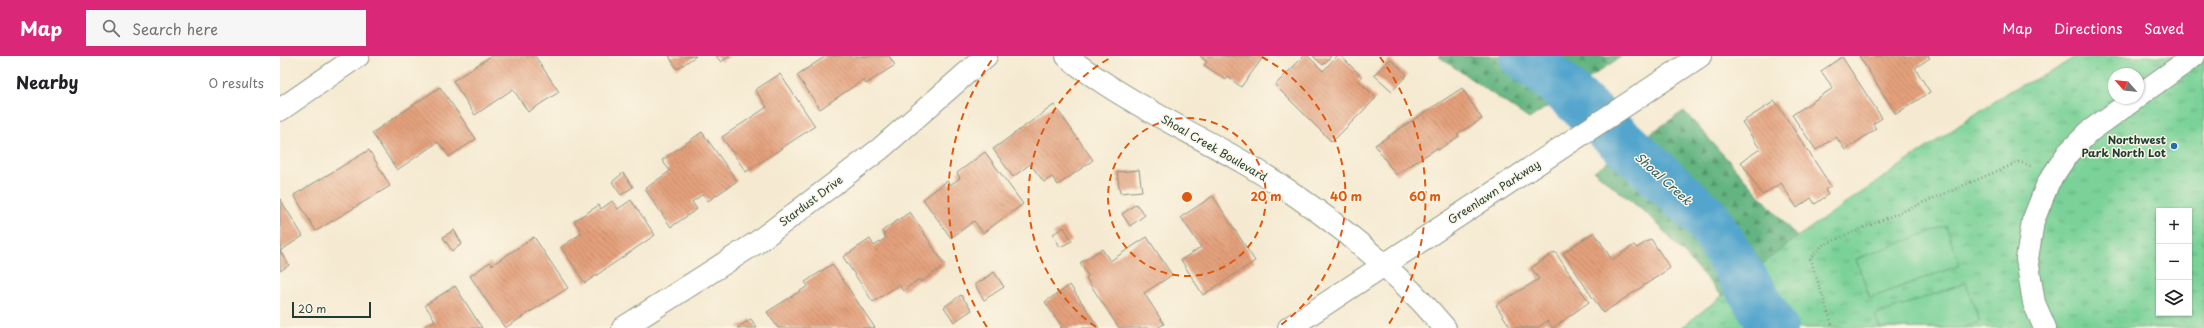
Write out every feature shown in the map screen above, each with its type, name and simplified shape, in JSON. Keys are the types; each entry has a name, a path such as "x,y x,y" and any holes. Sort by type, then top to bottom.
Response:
{"street":[{"path":"280,110 358,56"},
{"name":"Stardust Drive","path":"623,328 756,243 880,149 986,56"},
{"name":"Shoal Creek Boulevard","path":"1066,56 1123,96 1247,165 1309,204 1385,264 1409,287 1445,328"},
{"name":"Greenlawn Parkway","path":"1289,328 1568,143 1651,90 1700,56"},
{"path":"2144,92 2194,56"},
{"path":"2045,328 2034,303 2027,259 2033,221 2052,176 2068,154 2090,131 2127,104"}],"path":[{"path":"1833,328 1810,258 1823,245 2019,162 2039,169 2052,176"}],"green space":[{"path":"1438,56 1622,56 1529,119"},
{"path":"2076,56 2204,56 2204,328 1681,328 1797,237 2009,91 2053,71"},
{"path":"1684,111 1797,237 1722,296 1653,219 1594,171"},
{"path":"1946,226 1960,265 1870,298 1856,259"},
{"path":"1966,283 1980,322 1962,328 1880,328 1875,315"}],"building":[{"path":"491,56 535,56 559,92 528,112 513,89 475,115 453,81"},
{"path":"669,56 696,56 677,69"},
{"path":"716,56 730,56 721,62"},
{"path":"826,56 889,56 895,65 866,84 863,80 820,109 797,75"},
{"path":"1200,56 1264,56 1241,87 1228,77 1226,80 1204,65 1207,62"},
{"path":"1304,56 1308,56 1323,71 1337,56 1341,56 1362,77 1358,80 1376,98 1332,142 1275,85"},
{"path":"1313,56 1331,56 1323,65"},
{"path":"1859,56 1928,56 1930,58 1915,68 1930,92 1896,114"},
{"path":"1842,57 1882,118 1873,124 1876,129 1845,150 1836,137 1816,150 1792,115 1833,88 1821,71"},
{"path":"1390,59 1407,75 1392,91 1374,75"},
{"path":"780,74 815,126 746,172 722,137 767,107 755,90"},
{"path":"440,87 476,139 449,157 438,142 397,170 372,133"},
{"path":"1462,88 1482,119 1457,134 1459,136 1438,150 1437,148 1396,175 1375,145"},
{"path":"1775,101 1831,186 1825,190 1828,195 1815,204 1811,198 1797,208 1781,183 1762,195 1741,162 1760,149 1742,122"},
{"path":"1054,105 1093,160 1058,185 1052,177 1044,182 1030,164 1013,177 993,149"},
{"path":"702,132 737,181 708,201 703,194 692,202 697,209 671,227 645,189 670,171 662,160"},
{"path":"369,150 390,186 316,231 294,195"},
{"path":"985,152 1023,204 983,233 974,221 951,238 923,199 947,181 950,185 960,178 957,173"},
{"path":"1139,170 1142,191 1120,193 1117,172"},
{"path":"623,173 633,187 621,195 612,182"},
{"path":"1213,196 1255,261 1203,295 1181,260 1201,247 1181,217"},
{"path":"280,199 303,236 280,251"},
{"path":"631,200 655,235 585,283 561,247 582,233 574,221 599,205 601,209 612,201 618,209"},
{"path":"1136,204 1145,215 1130,226 1122,214"},
{"path":"910,212 945,265 921,282 919,279 903,291 899,285 873,302 843,257 870,239 874,246 886,238 882,231"},
{"path":"1064,227 1072,241 1060,247 1053,234"},
{"path":"454,230 462,244 452,251 443,237"},
{"path":"1594,232 1612,260 1634,245 1637,248 1651,239 1670,268 1603,313 1563,253"},
{"path":"534,237 568,288 505,328 470,276 490,262 492,265"},
{"path":"1147,237 1172,275 1144,293 1164,324 1157,328 1119,328 1086,278 1088,276 1080,263 1102,249 1110,261"},
{"path":"280,251 289,265 280,271"},
{"path":"1555,252 1589,302 1553,328 1547,321 1537,328 1511,328 1496,305 1539,279 1531,268"},
{"path":"832,264 875,328 778,328 767,312 808,286 805,282"},
{"path":"994,272 1004,287 984,300 975,285"},
{"path":"1070,285 1099,328 1060,328 1062,327 1045,302"},
{"path":"455,286 482,328 422,328 435,320 425,305"},
{"path":"961,295 972,310 954,322 944,307"},
{"path":"751,319 757,328 737,328"}],"waterway":[{"name":"Shoal Creek","path":"1523,56 1542,69 1707,219 1774,328"}],"place":[{"name":"Northwest Park North Lot","path":"2174,146"}]}
